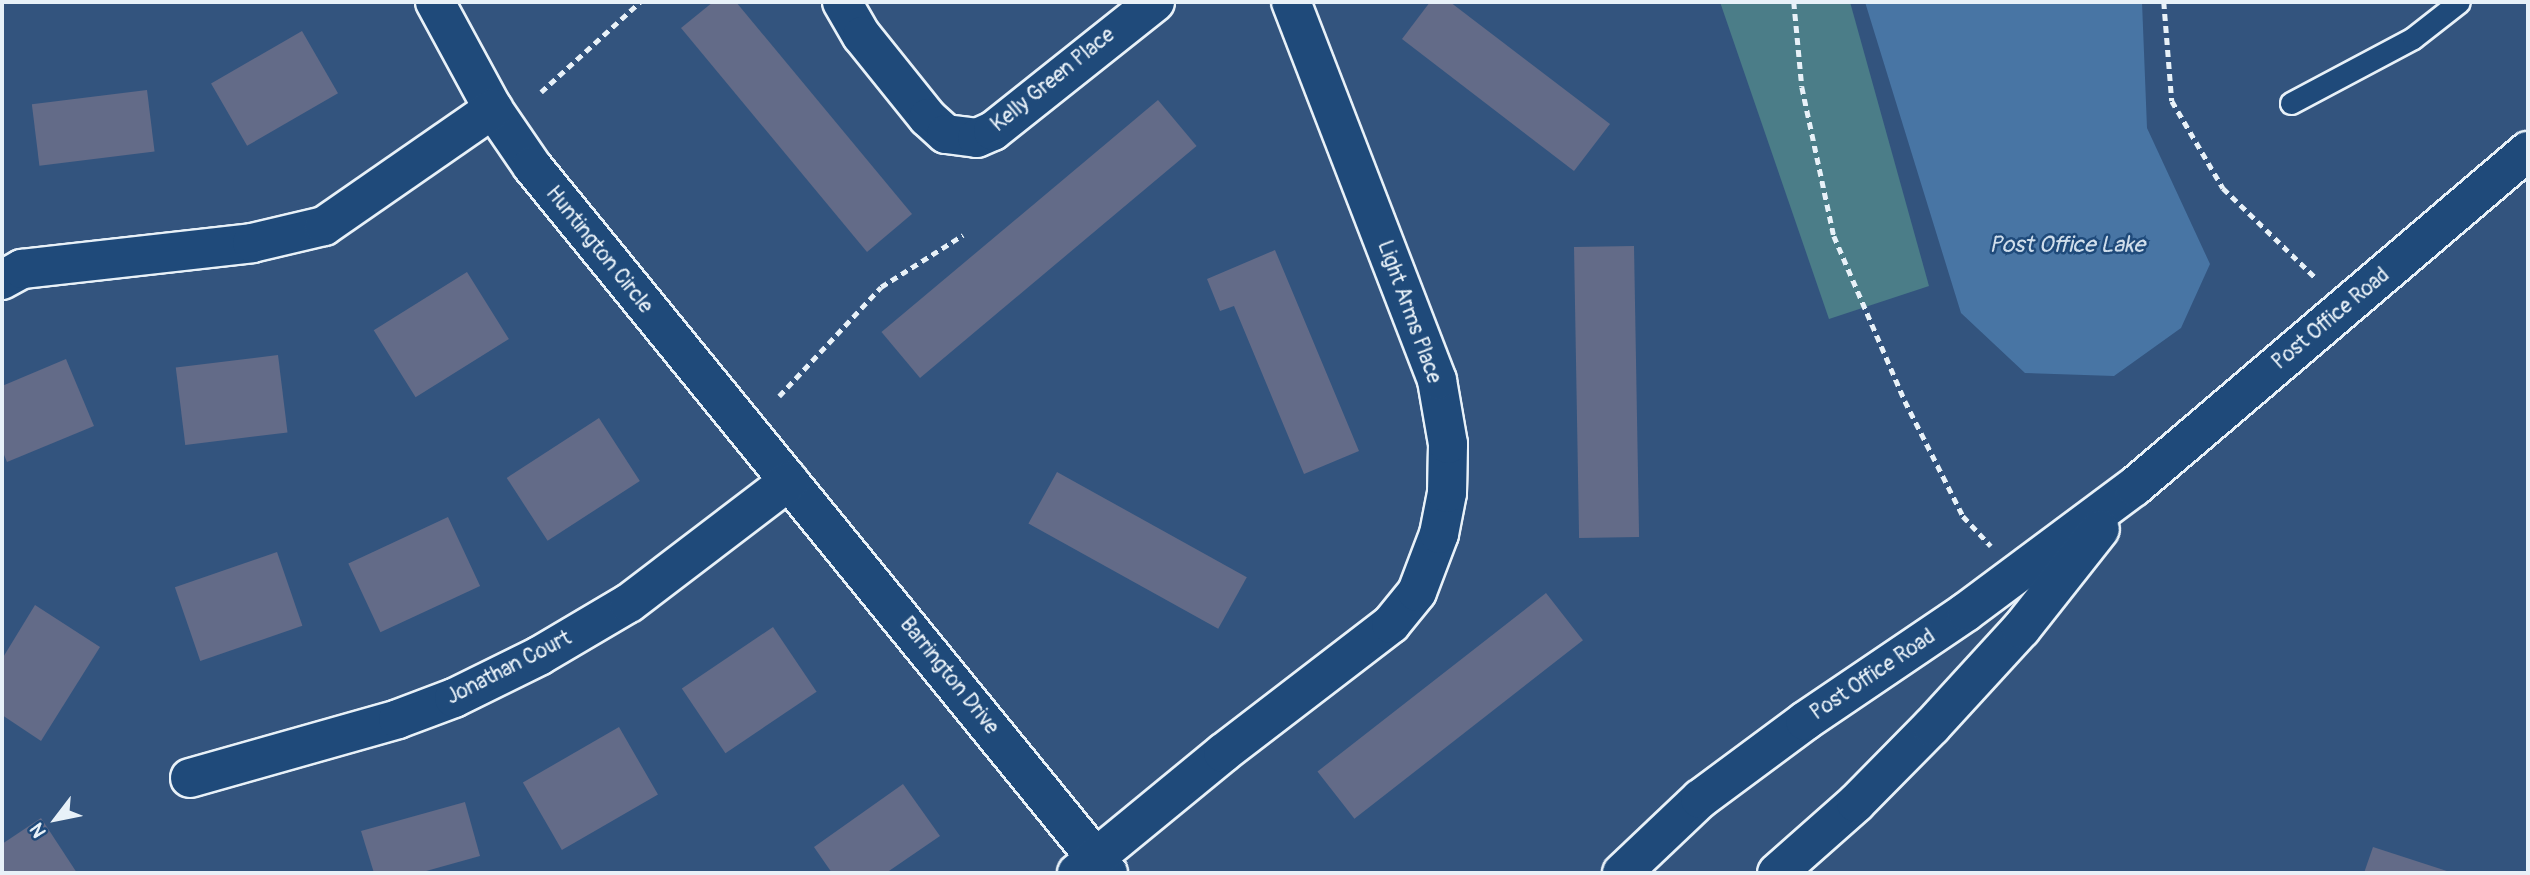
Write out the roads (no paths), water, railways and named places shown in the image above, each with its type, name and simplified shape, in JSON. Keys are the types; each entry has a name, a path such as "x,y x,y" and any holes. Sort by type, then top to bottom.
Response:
{"street":[{"name":"Huntington Circle","path":"435,2 493,109 594,245 789,481"},
{"name":"Kelly Green Place","path":"842,2 862,36 928,118 946,134 969,138 993,131 1154,2"},
{"name":"Light Arms Place","path":"1094,868 1223,753 1391,624 1417,592 1439,534 1447,493 1448,444 1437,380 1291,2"},
{"path":"2,280 22,269 252,243 324,226 493,109"},
{"name":"Post Office Road","path":"1622,873 1700,799 1805,721 1966,612 2134,487 2528,151"},
{"name":"Barrington Drive","path":"789,481 1094,868"},
{"name":"Jonathan Court","path":"190,778 398,719 454,698 540,656 629,603 789,481"},
{"name":"Post Office Road","path":"1777,873 1931,726 2021,629 2134,487"}],"lane":[{"path":"2291,103 2413,38 2459,2"}],"water":[{"name":"Post Office Lake","path":"1865,2 2142,2 2147,128 2210,264 2181,328 2114,376 2025,373 1961,313"}]}
